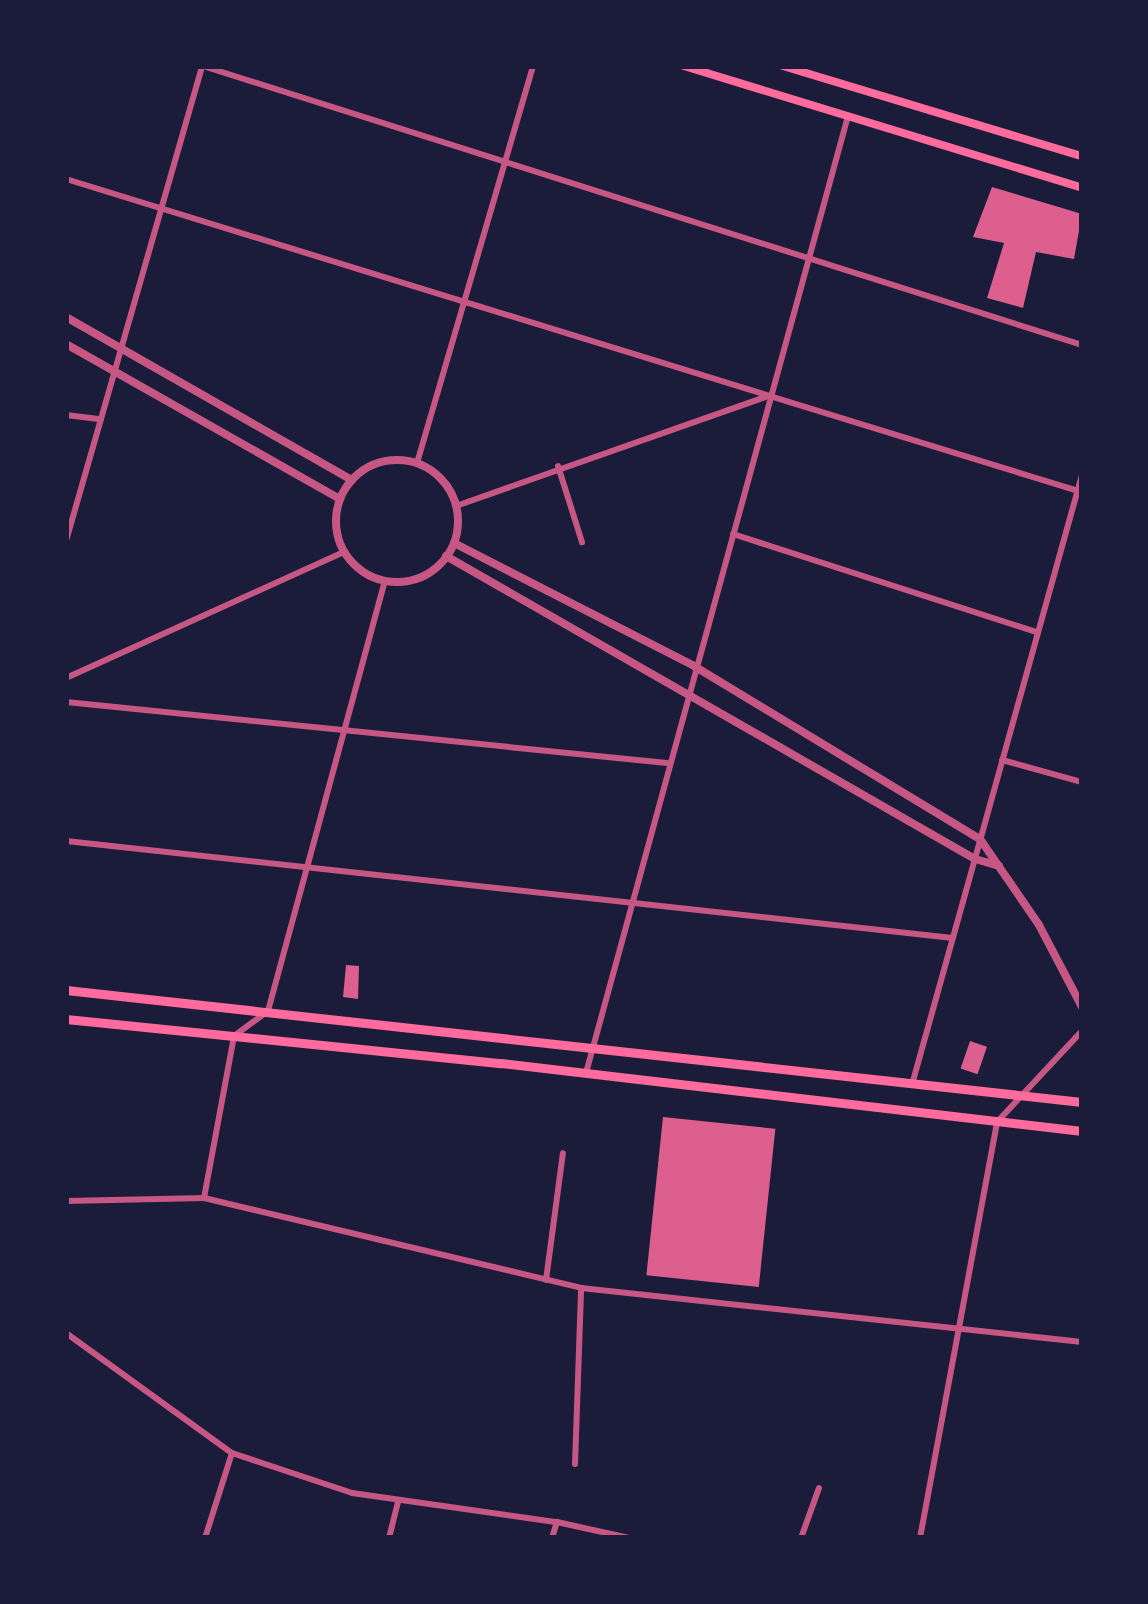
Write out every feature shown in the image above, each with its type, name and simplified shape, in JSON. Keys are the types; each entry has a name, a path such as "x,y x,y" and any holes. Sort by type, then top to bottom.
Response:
{"main road":[{"path":"684,66 1082,188"},
{"path":"783,66 1082,156"},
{"path":"66,990 1082,1102"},
{"path":"66,1019 1082,1131"}],"street":[{"path":"66,541 202,66 1082,345"},
{"path":"417,463 533,66"},
{"path":"586,1073 628,905 848,116"},
{"path":"66,179 1078,491"},
{"path":"66,317 352,479"},
{"path":"66,344 340,499"},
{"path":"456,506 558,466 770,395"},
{"path":"66,416 101,419"},
{"path":"378,463 417,463 443,481 456,506 454,543 446,556 413,580 386,581 365,573 344,552 336,528 340,499 352,479 378,463"},
{"path":"558,466 582,542"},
{"path":"913,1081 1082,475"},
{"path":"732,534 1037,632"},
{"path":"454,543 694,666 980,839 1002,867 1082,1006"},
{"path":"66,678 344,552"},
{"path":"446,556 975,859 1002,867"},
{"path":"204,1198 235,1036 268,1012 386,581"},
{"path":"66,702 667,764"},
{"path":"1002,760 1082,782"},
{"path":"66,841 953,938"},
{"path":"920,1538 997,1122 1082,1031"},
{"path":"546,1280 563,1153"},
{"path":"66,1201 204,1198 581,1288 1082,1342"},
{"path":"575,1464 581,1288"},
{"path":"66,1333 232,1453 352,1493 557,1522 628,1538"},
{"path":"206,1538 232,1453"},
{"path":"801,1538 819,1488"},
{"path":"389,1538 398,1502"},
{"path":"552,1538 557,1522"}],"building":[{"path":"992,187 1082,214 1074,259 1036,252 1023,308 987,298 1004,243 973,237"},
{"path":"346,965 359,966 358,999 343,997"},
{"path":"970,1041 987,1047 978,1074 961,1068"},
{"path":"663,1117 775,1129 759,1287 646,1275"}]}
